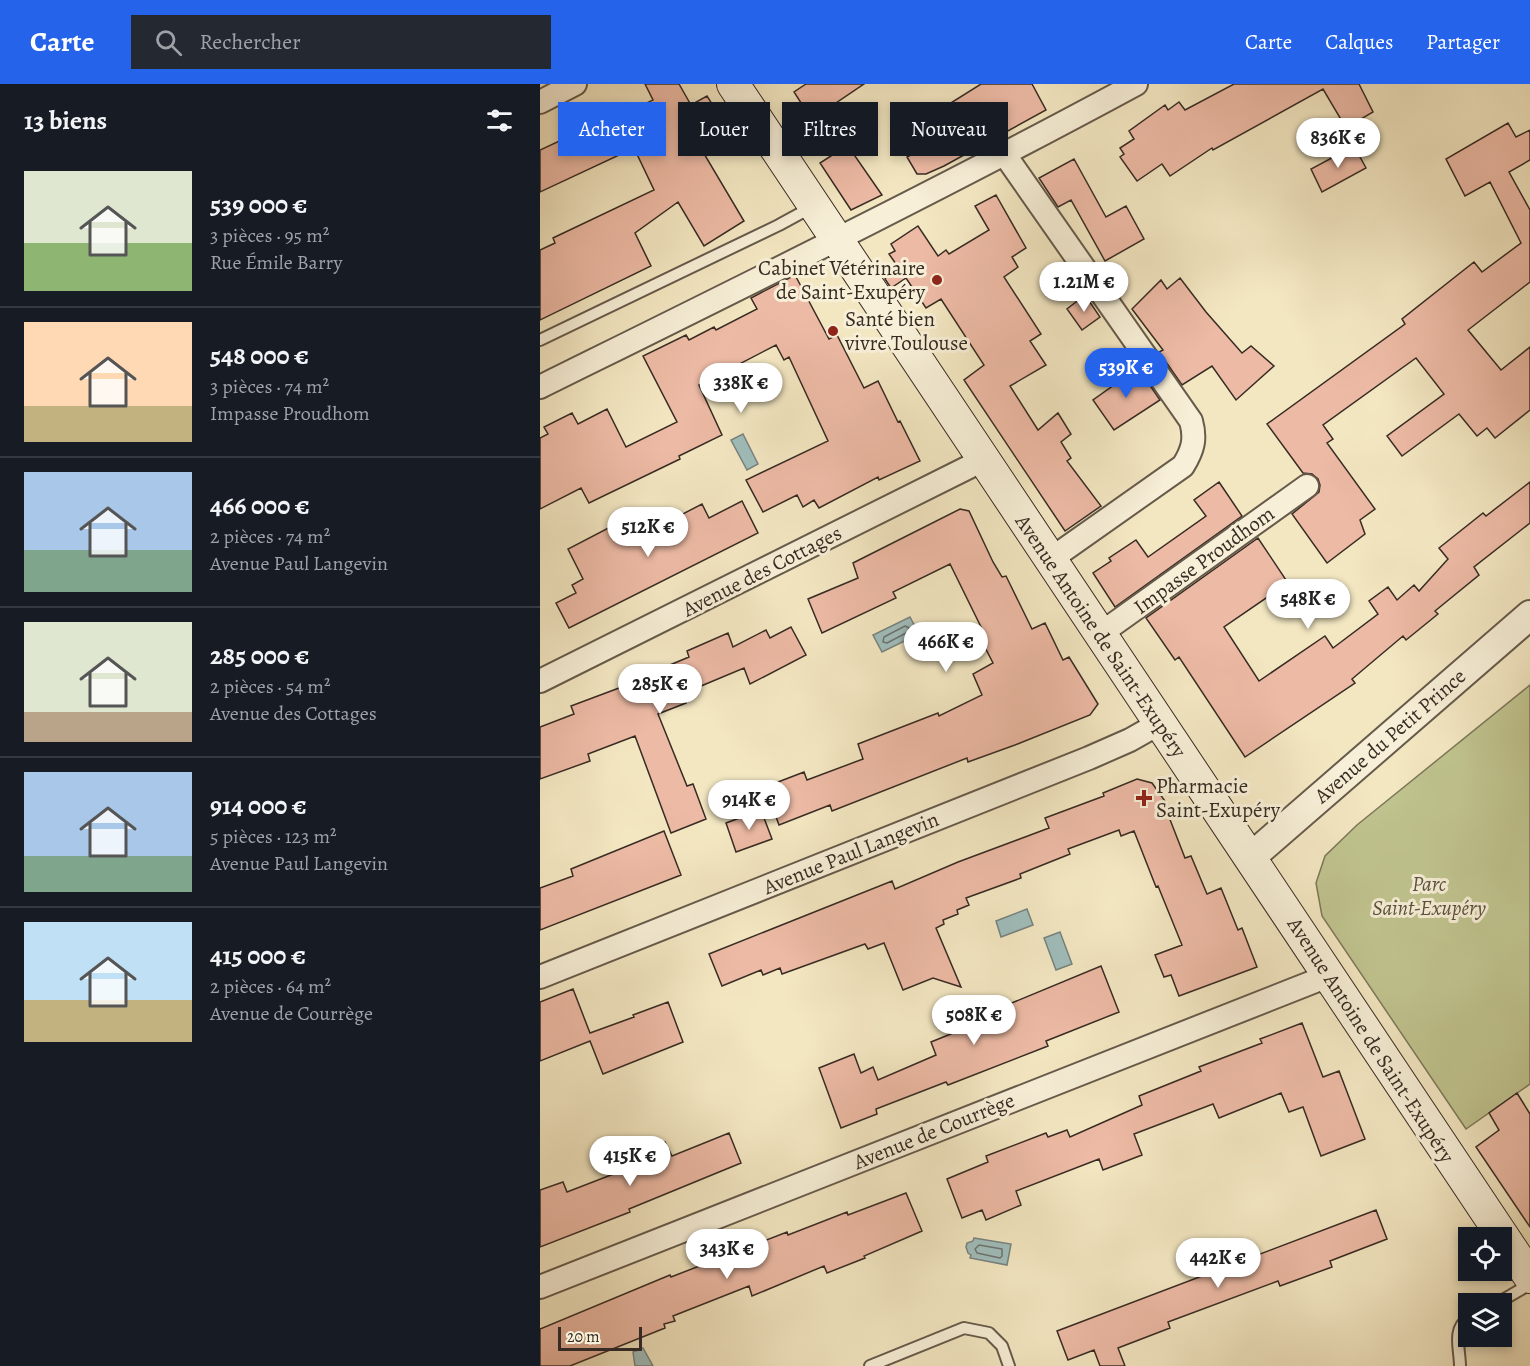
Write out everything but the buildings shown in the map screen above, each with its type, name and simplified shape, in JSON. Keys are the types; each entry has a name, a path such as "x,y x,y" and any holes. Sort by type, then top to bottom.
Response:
{"main road":[{"name":"Avenue Antoine de Saint-Exupéry","path":"733,84 1530,1277"}],"street":[{"path":"540,102 575,84"},
{"path":"1008,153 1136,84"},
{"path":"540,387 1003,156"},
{"path":"1006,156 1191,421 1195,435 1192,452 1183,466 1051,559"},
{"name":"Avenue des Cottages","path":"540,681 983,460"},
{"name":"Impasse Proudhom","path":"1101,634 1307,486"},
{"name":"Avenue du Petit Prince","path":"1250,858 1530,615"},
{"name":"Avenue Paul Langevin","path":"540,977 1089,758 1130,740 1160,723"},
{"name":"Avenue de Courrège","path":"540,1287 1328,976"}],"lane":[{"path":"540,340 814,206"},
{"path":"1512,1295 1530,1284"},
{"path":"870,1366 964,1328 989,1333 1002,1346 1009,1366"},
{"path":"1458,1347 1460,1366"}],"green space":[{"name":"Parc Saint-Exupéry","path":"1530,685 1530,1084 1466,1129 1322,916 1316,883 1325,856 1357,825"}],"water":[{"path":"743,434 758,464 747,470 731,440"},
{"path":"910,617 919,634 882,652 873,635"},
{"path":"1027,909 1033,925 1001,937 996,921"},
{"path":"1060,932 1072,964 1056,970 1044,938"},
{"path":"974,1238 1011,1244 1007,1265 970,1258 971,1255 966,1247 967,1243 973,1241"},
{"path":"643,1348 653,1366 635,1366 633,1352"}],"place":[{"name":"Cabinet Vétérinaire de Saint-Exupéry","path":"937,280"},
{"name":"Santé bien vivre Toulouse","path":"833,331"},
{"name":"Pharmacie Saint-Exupéry","path":"1144,798"}]}
